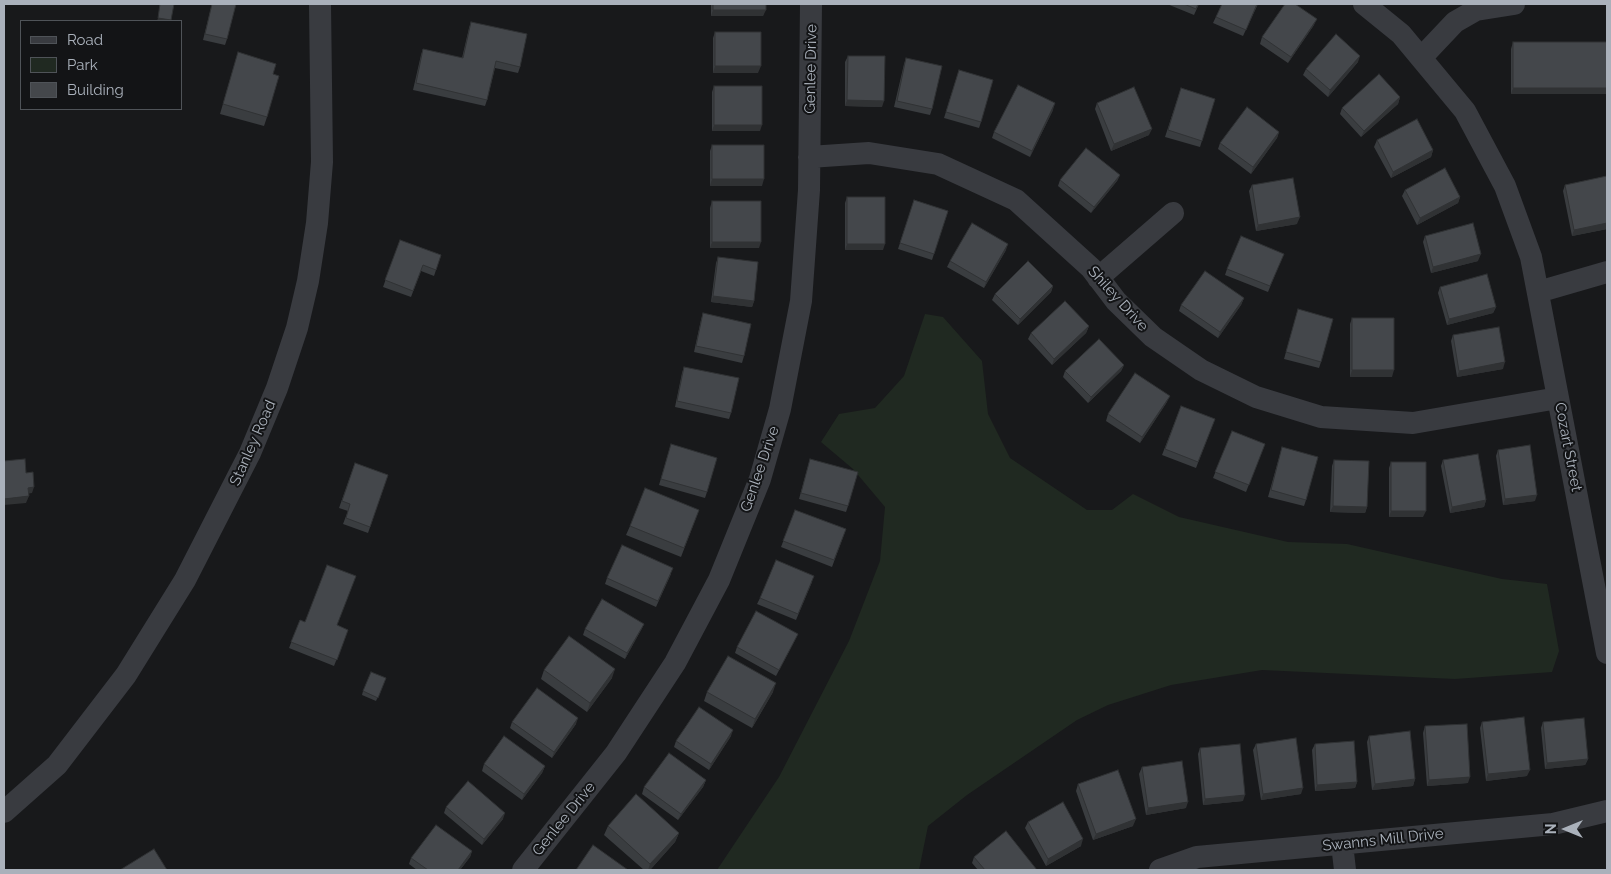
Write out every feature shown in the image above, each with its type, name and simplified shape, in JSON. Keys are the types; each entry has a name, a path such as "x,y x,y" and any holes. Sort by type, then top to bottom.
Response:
{"street":[{"name":"Stanley Road","path":"4,812 57,765 126,675 185,580 250,453 277,388 297,328 308,281 317,222 322,162 320,4"},
{"name":"Genlee Drive","path":"523,870 616,753 675,663 719,580 760,479 780,409 801,301 810,156 811,4"},
{"name":"Cozart Street","path":"1364,4 1400,34 1465,112 1504,186 1531,257 1558,398 1602,600 1607,653"},
{"path":"1421,58 1455,22 1476,10 1514,4"},
{"name":"Shiley Drive","path":"810,156 869,153 938,164 1016,200 1091,268 1116,301 1153,337 1201,370 1256,396 1321,417 1413,423 1558,398"},
{"path":"1098,278 1173,213"},
{"path":"1538,292 1607,272"},
{"name":"Swanns Mill Drive","path":"1160,870 1198,857 1553,824 1607,811"},
{"path":"1342,844 1345,870"}],"green space":[{"path":"925,314 943,317 982,361 988,414 1010,458 1087,510 1112,510 1133,494 1179,517 1288,542 1347,544 1502,579 1547,584 1559,651 1552,672 1455,679 1262,670 1171,685 1108,705 1077,720 967,795 928,826 919,870 717,870 779,777 849,641 880,561 885,507 853,469 821,442 839,414 875,408 904,376"}],"building":[{"path":"160,4 174,4 171,20 158,18"},
{"path":"212,4 236,4 227,39 205,34"},
{"path":"713,4 766,4 766,10 713,10"},
{"path":"1184,4 1198,4 1196,9"},
{"path":"1222,4 1257,4 1246,30 1216,17"},
{"path":"1285,4 1295,4 1317,19 1291,57 1262,37"},
{"path":"471,22 527,34 520,67 496,61 487,100 416,83 423,49 463,58"},
{"path":"715,32 761,32 761,66 715,66"},
{"path":"1336,34 1360,56 1330,90 1306,69"},
{"path":"1513,42 1607,42 1607,88 1513,88"},
{"path":"238,52 276,64 273,74 279,76 267,117 223,104"},
{"path":"848,56 885,56 884,101 847,100"},
{"path":"906,58 942,66 932,109 897,101"},
{"path":"959,70 993,80 981,122 946,112"},
{"path":"1379,74 1400,97 1364,131 1342,108"},
{"path":"1018,85 1055,103 1032,151 994,132"},
{"path":"714,86 762,86 762,125 714,125"},
{"path":"1134,87 1152,129 1114,144 1097,103"},
{"path":"1181,88 1215,99 1202,141 1168,130"},
{"path":"1247,107 1279,132 1253,167 1220,143"},
{"path":"1417,119 1433,150 1393,172 1377,140"},
{"path":"712,145 764,145 764,179 712,179"},
{"path":"1086,148 1120,175 1094,207 1060,180"},
{"path":"1445,168 1460,197 1420,218 1405,190"},
{"path":"1607,176 1607,223 1574,230 1565,185"},
{"path":"1293,178 1300,217 1258,225 1252,185"},
{"path":"847,197 885,197 885,244 847,244"},
{"path":"914,200 948,211 934,254 900,243"},
{"path":"712,201 761,201 761,242 712,242"},
{"path":"972,223 1008,244 986,282 950,261"},
{"path":"1473,223 1481,254 1433,267 1425,236"},
{"path":"1241,236 1284,254 1270,286 1227,269"},
{"path":"400,240 441,255 436,270 423,265 413,291 385,280"},
{"path":"718,257 758,262 754,301 713,296"},
{"path":"1028,261 1053,286 1020,319 995,294"},
{"path":"1205,271 1244,298 1220,332 1181,305"},
{"path":"1487,274 1496,307 1449,319 1440,287"},
{"path":"1065,301 1089,326 1054,359 1031,333"},
{"path":"1298,309 1333,319 1321,362 1286,352"},
{"path":"703,313 751,324 744,356 696,346"},
{"path":"1352,318 1394,318 1394,370 1352,370"},
{"path":"1499,327 1505,362 1459,371 1453,335"},
{"path":"1099,339 1124,365 1091,397 1065,371"},
{"path":"684,367 739,378 731,413 677,401"},
{"path":"1135,373 1170,396 1142,437 1108,414"},
{"path":"1181,406 1215,419 1198,462 1165,449"},
{"path":"1232,431 1265,444 1249,485 1215,472"},
{"path":"671,444 717,458 707,492 661,479"},
{"path":"1530,445 1537,495 1505,499 1498,450"},
{"path":"1282,447 1318,457 1306,500 1271,490"},
{"path":"1478,454 1486,500 1452,507 1443,460"},
{"path":"25,459 26,473 33,472 34,487 28,488 29,496 4,499 4,461"},
{"path":"810,459 858,472 848,506 801,493"},
{"path":"1334,460 1369,461 1367,507 1333,506"},
{"path":"1391,462 1426,462 1426,511 1391,511"},
{"path":"355,463 388,475 370,527 346,518 350,504 342,501"},
{"path":"645,488 699,510 684,548 630,526"},
{"path":"795,510 846,529 834,560 783,541"},
{"path":"622,545 673,568 658,601 607,578"},
{"path":"776,560 814,576 798,614 760,598"},
{"path":"327,565 356,576 337,625 348,630 337,660 291,642 300,620 305,622"},
{"path":"602,599 644,624 627,653 585,629"},
{"path":"756,611 798,634 779,670 737,647"},
{"path":"569,636 615,669 590,703 544,670"},
{"path":"728,656 776,683 755,719 707,692"},
{"path":"371,672 386,678 378,698 363,691"},
{"path":"537,688 578,718 554,752 512,722"},
{"path":"699,707 733,730 711,764 676,741"},
{"path":"1524,717 1530,770 1488,774 1482,722"},
{"path":"1584,718 1588,759 1547,763 1543,722"},
{"path":"1467,724 1470,777 1429,780 1425,726"},
{"path":"1410,731 1415,779 1375,784 1369,736"},
{"path":"504,736 545,766 524,794 484,764"},
{"path":"1296,738 1303,788 1263,794 1256,744"},
{"path":"1354,741 1357,782 1317,785 1315,744"},
{"path":"1240,744 1245,795 1205,799 1200,748"},
{"path":"669,753 706,780 681,814 644,787"},
{"path":"1182,761 1188,802 1148,808 1142,767"},
{"path":"1118,770 1136,819 1096,834 1078,784"},
{"path":"468,781 505,813 484,839 446,807"},
{"path":"636,794 679,833 650,864 608,826"},
{"path":"1063,802 1083,839 1048,859 1028,822"},
{"path":"436,825 472,851 458,870 428,870 411,858"},
{"path":"1006,831 1037,870 985,870 974,857"},
{"path":"593,845 628,870 576,870"},
{"path":"154,849 167,870 120,870"}]}
